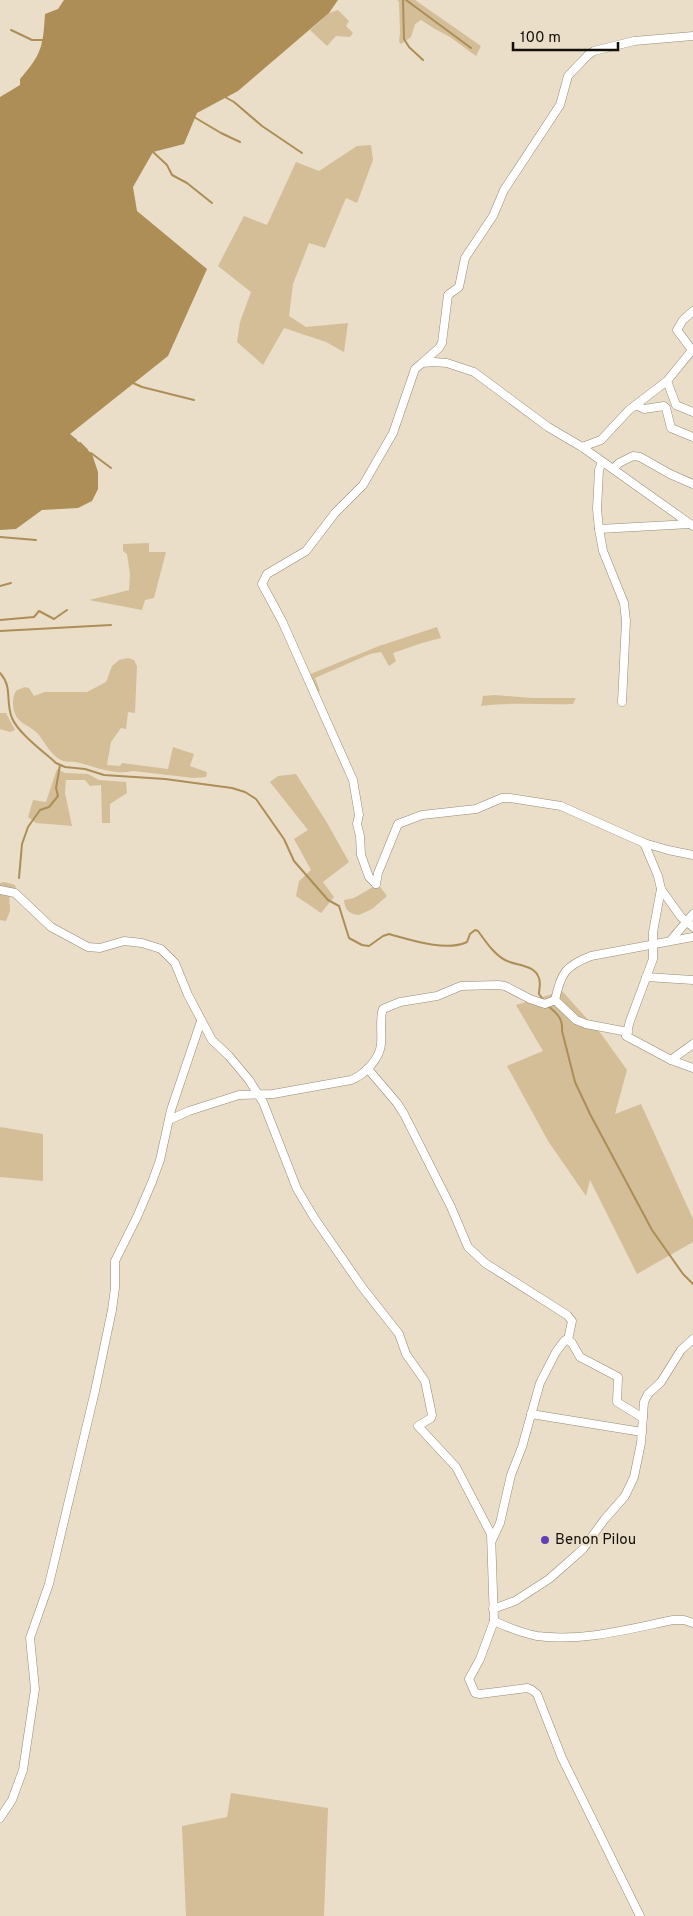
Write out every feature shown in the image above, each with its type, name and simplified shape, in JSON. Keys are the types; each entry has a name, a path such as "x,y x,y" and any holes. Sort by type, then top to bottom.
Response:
{"street":[{"path":"693,36 634,41 594,51 568,76 560,105 517,167 504,190 493,216 465,258 460,285 448,295 442,342 415,369 393,433 360,489 344,502 306,551 267,574 262,584 282,621 353,780 359,815 357,824 363,865 369,877 376,884 378,873 398,824 422,815 476,808 502,798 561,806 644,842 668,850 693,855"},
{"path":"582,447 601,440 636,405 667,381 693,350 677,330 683,320 693,311"},
{"path":"422,363 448,363 474,372 548,428 582,447 691,525"},
{"path":"667,381 676,405 693,412"},
{"path":"636,405 644,409 664,406 671,428 693,437"},
{"path":"613,469 628,458 640,457 670,474 693,484"},
{"path":"602,462 599,470 598,529 604,551 623,598 625,611 622,702"},
{"path":"598,529 691,525"},
{"path":"644,842 658,876 661,889 653,932 653,960 626,1036 671,1060 693,1068"},
{"path":"661,889 686,922 693,927"},
{"path":"0,890 15,893 51,927 88,947 100,948 124,941 142,943 161,949 175,963 201,1021 212,1040 234,1062 258,1095 297,1189 315,1219 362,1287 399,1334 406,1354 425,1380 432,1415 431,1418 418,1426 456,1468 490,1534 492,1541 494,1621 480,1659 469,1679 474,1692 480,1694 527,1688 537,1694 562,1758 640,1916"},
{"path":"671,940 693,914"},
{"path":"555,1000 564,972 579,960 591,956 693,937"},
{"path":"646,977 693,980"},
{"path":"169,1120 189,1111 246,1094 258,1095 351,1080 368,1069 380,1048 383,1009 393,1004 438,996 461,986 498,985 505,986 542,1004 555,1000"},
{"path":"555,1000 576,1020 586,1024 628,1032"},
{"path":"0,1818 12,1800 23,1770 35,1689 30,1638 49,1584 95,1391 112,1310 115,1288 115,1261 152,1182 169,1120 201,1021"},
{"path":"671,1060 693,1044"},
{"path":"368,1069 397,1102 404,1114 451,1207 468,1247 485,1263 567,1315 572,1321 568,1340 580,1357 618,1377 616,1402 643,1418"},
{"path":"493,1609 506,1606 549,1579 583,1549 629,1490 634,1476 642,1432 644,1402 648,1394 661,1382 681,1350 693,1339"},
{"path":"492,1541 500,1523 511,1475 522,1447 544,1374 556,1352 565,1340 568,1340"},
{"path":"531,1414 642,1432"},
{"path":"494,1621 536,1636 568,1637 610,1633 673,1620 684,1620 693,1623"}],"shaded area":[{"path":"64,0 338,0 329,13 238,91 197,113 184,144 153,152 133,187 137,211 207,269 168,356 70,434 92,454 98,472 98,489 92,501 78,508 42,510 16,529 0,530 0,97 20,85 20,79 33,63 40,49 45,14 58,9"},
{"path":"397,0 415,0 481,46 476,56 450,37 421,20 415,24 411,37 401,44 399,42 399,2"},
{"path":"338,10 349,21 346,26 353,33 350,37 336,36 327,46 310,30 329,13"},
{"path":"371,145 373,160 357,203 346,198 325,248 309,243 293,284 289,316 306,327 348,323 344,352 326,342 284,328 263,365 237,342 240,322 251,292 218,266 244,216 267,225 296,162 319,171 357,146"},
{"path":"149,543 149,552 166,552 154,598 145,600 142,610 89,600 129,590 130,574 127,554 123,551 123,544"},
{"path":"437,627 441,638 393,653 396,661 389,666 381,652 370,654 315,678 320,691 316,693 308,675 379,646"},
{"path":"128,658 134,660 137,666 135,713 128,712 126,729 121,728 111,742 107,765 120,766 122,763 168,769 173,747 194,754 190,766 207,772 206,777 194,778 133,771 113,772 78,762 63,761 51,752 35,731 16,716 13,702 14,694 17,690 25,687 29,688 34,696 45,692 87,692 106,682 112,666 119,660"},
{"path":"483,696 532,698 576,698 573,704 481,706"},
{"path":"0,713 6,713 15,730 10,732 0,729"},
{"path":"57,769 65,773 88,774 99,780 126,782 127,793 110,804 110,823 102,823 101,785 90,786 85,780 66,780 65,793 72,826 36,823 28,817 33,800 46,802"},
{"path":"296,774 349,862 323,882 334,897 321,913 296,896 299,881 311,870 294,839 308,830 270,782 278,776"},
{"path":"4,882 15,885 17,892 9,890 10,911 6,921 0,920 0,883"},
{"path":"378,884 387,896 372,909 359,915 348,911 344,900 354,898"},
{"path":"562,991 602,1035 627,1070 615,1114 641,1104 693,1219 693,1242 637,1274 590,1180 586,1196 548,1141 507,1066 543,1051 516,1005"},
{"path":"0,1127 43,1134 43,1181 0,1177"},
{"path":"231,1793 328,1808 324,1916 186,1916 182,1826 227,1817"}],"waterway":[{"path":"403,0 404,39 409,47 423,60"},
{"path":"406,0 471,48"},
{"path":"11,30 32,40 44,40"},
{"path":"225,97 234,102 262,126 302,153"},
{"path":"194,117 240,142"},
{"path":"152,151 167,165 172,175 187,183 212,203"},
{"path":"131,382 142,387 194,400"},
{"path":"68,434 76,440"},
{"path":"80,443 87,450"},
{"path":"91,453 111,468"},
{"path":"0,537 36,540"},
{"path":"0,586 11,583"},
{"path":"0,620 34,617 39,611 54,619 67,610"},
{"path":"0,631 111,625"},
{"path":"0,673 8,689 10,712 15,724 25,736 56,763 65,767 85,769 104,775 165,779 232,788 245,792 256,799 284,839 294,861 328,900 339,906 349,938 362,945 369,946 389,934 418,942 449,946 467,942 470,934 475,930 501,957 537,973 540,982 539,994 544,1001"},
{"path":"19,878 22,844 28,827 40,810 49,807 58,796 56,788 60,765"},
{"path":"548,1006 561,1020 575,1082 590,1114 652,1230 683,1274 693,1284"}],"place":[{"name":"Benon Pilou","path":"545,1540"}]}
